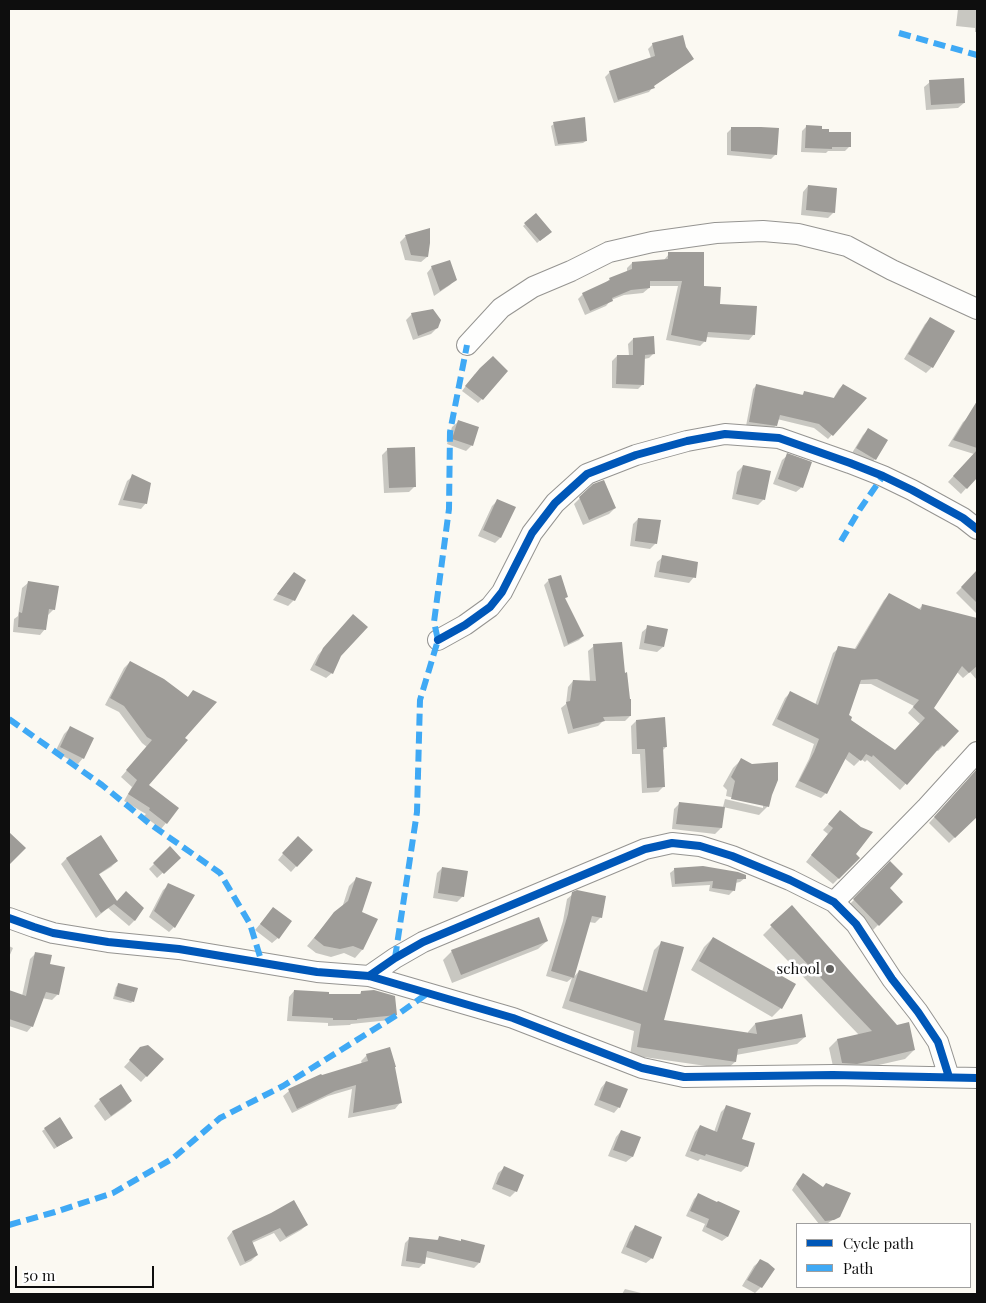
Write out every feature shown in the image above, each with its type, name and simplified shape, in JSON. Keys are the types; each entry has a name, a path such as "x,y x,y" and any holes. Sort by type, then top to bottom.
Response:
{"street":[{"path":"467,345 501,308 533,287 609,252 652,242 716,232 763,231 798,234 847,246 892,270 977,308"},
{"path":"438,640 465,625 490,607 502,592 532,533 555,503 587,474 636,455 687,441 725,434 779,438 883,476 921,494 963,518 977,529"},
{"path":"834,902 933,801 977,752"},
{"path":"369,976 394,958 424,942 645,849 672,843 700,846 732,856 790,880 834,902 856,924 892,979 918,1012 938,1042 948,1077"},
{"path":"9,918 53,933 108,942 179,949 317,972 369,976 513,1018 642,1068 684,1077 833,1075 977,1078"}],"building":[{"path":"683,35 686,47 694,59 654,86 655,88 618,100 609,71 655,56 652,43"},
{"path":"964,78 965,103 931,105 929,80"},
{"path":"585,117 587,141 558,144 553,122"},
{"path":"806,125 822,126 822,129 829,129 829,132 851,132 851,147 832,147 832,149 805,148"},
{"path":"731,127 779,128 777,155 731,151"},
{"path":"808,185 837,188 835,213 806,210"},
{"path":"536,213 552,232 540,241 524,223"},
{"path":"430,228 428,257 411,255 405,235"},
{"path":"668,252 704,252 704,286 721,287 720,304 757,306 755,335 708,332 706,342 671,335 682,281 650,281 650,288 631,290 612,298 613,301 590,311 582,293 610,280 609,278 632,269 632,262 668,259"},
{"path":"450,260 457,280 440,291 431,266"},
{"path":"433,309 441,320 438,328 418,336 411,313"},
{"path":"930,317 955,331 933,368 908,354"},
{"path":"654,336 655,354 645,355 644,385 616,384 617,355 633,355 633,338"},
{"path":"493,356 508,371 483,400 465,386"},
{"path":"756,384 803,395 804,391 834,398 843,384 867,398 833,436 819,424 780,415 777,426 749,422"},
{"path":"977,401 977,448 953,440"},
{"path":"458,420 479,427 473,446 452,439"},
{"path":"868,428 888,440 876,460 856,448"},
{"path":"415,447 416,487 389,488 387,448"},
{"path":"977,450 977,478 967,489 953,476"},
{"path":"787,453 812,462 803,488 778,479"},
{"path":"743,465 771,471 765,500 736,494"},
{"path":"132,474 151,483 147,504 123,500"},
{"path":"604,480 616,508 589,520 579,497 593,484"},
{"path":"497,499 516,507 501,538 483,530"},
{"path":"638,518 661,520 657,544 635,541"},
{"path":"662,555 698,562 696,578 659,572"},
{"path":"977,570 977,603 961,587"},
{"path":"294,572 306,580 295,601 277,594"},
{"path":"561,575 568,597 565,598 584,636 568,644 548,579"},
{"path":"28,581 59,586 55,610 49,609 46,630 18,627 19,612 22,613"},
{"path":"889,593 921,610 922,604 977,618 977,666 969,673 962,666 934,708 959,731 944,747 942,745 907,785 873,755 872,757 866,754 861,761 849,752 827,794 799,781 819,739 777,719 790,691 818,705 838,646 856,649","holes":["877,679 919,700 913,707 925,718 895,750 851,720 852,717 849,715 861,680"]},
{"path":"353,614 368,627 341,656 333,674 315,665 323,648"},
{"path":"647,625 668,629 664,647 644,643"},
{"path":"622,642 625,673 627,672 631,699 631,716 603,717 605,721 573,729 566,702 570,701 573,680 596,681 593,644"},
{"path":"130,661 164,679 188,697 193,690 217,702 185,738 188,740 149,785 179,808 167,824 149,810 150,808 128,794 137,780 126,770 152,740 147,737 124,706 110,698"},
{"path":"665,717 667,747 663,747 665,787 647,788 645,749 637,749 636,720"},
{"path":"70,726 94,738 84,759 60,747"},
{"path":"741,758 752,764 778,762 778,780 769,807 731,799 735,781 731,777"},
{"path":"977,769 977,817 955,838 934,817"},
{"path":"679,802 725,807 722,828 676,824"},
{"path":"840,810 861,827 873,832 856,854 860,858 839,879 811,855 833,828 828,824"},
{"path":"9,832 26,848 9,865"},
{"path":"101,835 118,861 99,874 117,901 126,891 144,908 135,921 114,904 101,913 66,858"},
{"path":"298,836 313,850 297,867 282,853"},
{"path":"170,846 181,858 164,874 153,863"},
{"path":"890,861 903,874 890,888 903,902 879,926 853,899"},
{"path":"703,866 738,872 746,875 746,879 737,879 735,891 712,888 713,881 675,884 674,868"},
{"path":"442,867 468,871 464,897 438,893"},
{"path":"356,877 372,882 362,912 378,919 363,950 353,946 340,949 324,946 314,938 334,912 348,901"},
{"path":"168,883 195,895 175,928 154,911"},
{"path":"577,890 606,896 602,918 592,916 574,978 551,971 568,914 572,892"},
{"name":"school","path":"792,905 897,1025 909,1022 915,1050 857,1064 842,1063 837,1039 872,1031 770,925"},
{"path":"273,907 292,921 279,939 260,924"},
{"path":"539,917 548,941 461,975 451,950"},
{"path":"713,937 796,984 782,1009 699,961"},
{"path":"661,941 684,947 664,1020 757,1034 755,1023 802,1014 806,1037 738,1049 736,1062 637,1047 641,1024 569,1001 579,970 647,992"},
{"path":"35,952 52,955 50,964 65,967 59,995 46,992 33,1027 9,1019 9,990 26,996"},
{"path":"118,983 138,988 134,1002 115,996"},
{"path":"294,990 329,992 329,994 361,994 361,991 374,990 395,996 397,1015 357,1020 292,1016"},
{"path":"148,1045 164,1059 147,1077 129,1060 140,1047"},
{"path":"390,1047 396,1067 402,1103 353,1113 356,1085 335,1091 297,1109 288,1089 321,1074 368,1061 366,1054"},
{"path":"606,1081 628,1089 620,1108 599,1100"},
{"path":"121,1084 132,1101 111,1116 99,1099"},
{"path":"726,1105 751,1113 742,1139 755,1143 748,1167 690,1151 700,1125 717,1132"},
{"path":"60,1117 73,1138 57,1147 44,1128"},
{"path":"621,1130 641,1137 633,1157 613,1150"},
{"path":"504,1166 524,1175 517,1192 496,1184"},
{"path":"803,1173 823,1187 826,1183 851,1193 840,1217 825,1221 796,1184"},
{"path":"698,1193 740,1211 728,1237 706,1227 709,1219 690,1211"},
{"path":"294,1200 308,1225 286,1237 280,1228 252,1241 258,1255 245,1262 232,1231"},
{"path":"635,1225 662,1237 653,1259 626,1247"},
{"path":"439,1236 485,1245 480,1263 427,1251 425,1264 406,1261 409,1237 438,1240"},
{"path":"760,1259 775,1269 762,1288 747,1280"}],"marked path":[{"path":"899,33 977,55"},
{"path":"395,958 417,812 420,700 438,640 434,622 449,509 450,432 467,345"},
{"path":"841,541 883,476"},
{"path":"9,719 102,785 150,824 220,873 250,924 262,963"},
{"path":"9,1225 113,1193 172,1159 220,1118 283,1086 397,1015 428,993"}],"cycle path":[{"path":"438,640 465,625 490,607 502,592 532,533 555,503 587,474 636,455 687,441 725,434 779,438 883,476 963,518 977,529"},
{"path":"369,976 423,942 645,849 672,843 700,846 732,856 790,880 834,902 856,924 892,979 918,1012 938,1042 949,1077"},
{"path":"9,918 53,933 108,942 179,949 317,972 369,976 513,1018 642,1068 684,1077 833,1075 977,1078"}],"place":[{"name":"school","path":"830,969"}]}
